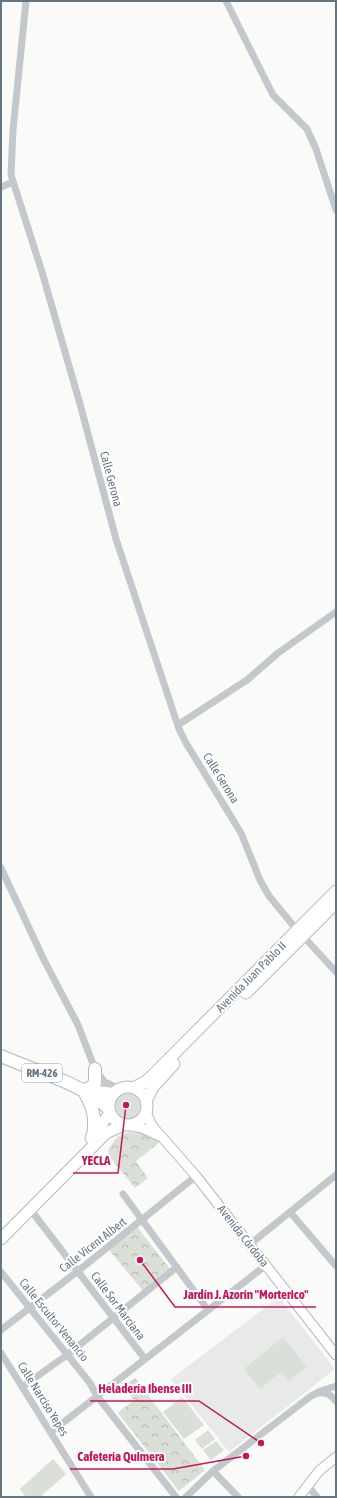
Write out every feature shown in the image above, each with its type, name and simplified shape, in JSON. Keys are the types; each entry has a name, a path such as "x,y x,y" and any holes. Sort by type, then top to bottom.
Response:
{"highway":[{"name":"RM-426","path":"1,1056 83,1090 100,1101 109,1111"},
{"path":"93,1136 95,1122 94,1112 83,1090 90,1088 95,1082 95,1069"},
{"name":"RM-426","path":"83,1090 115,1092"}],"main road":[{"name":"Avenida Juan Pablo II","path":"168,1064 300,933 336,891"},
{"name":"Avenida Juan Pablo II","path":"300,933 336,903"},
{"path":"133,1088 145,1082 168,1064"},
{"path":"1,1239 106,1133 141,1120 153,1087 168,1064"},
{"path":"146,1106 142,1092 129,1087 115,1092 108,1103 109,1111 117,1122 142,1128 162,1138"},
{"name":"Avenida Córdoba","path":"146,1106 150,1122 162,1138 196,1176 335,1354"},
{"path":"1,1229 93,1136 109,1111"},
{"path":"300,1497 319,1472 336,1456"}],"street":[{"name":"Calle Gerona","path":"26,1 13,130 11,175 42,272 80,404 116,539 178,725 186,743 241,833 260,880 269,896 300,933 336,972"},
{"path":"226,1 273,95 307,129 316,149 336,210"},
{"path":"1,187 13,182"},
{"path":"178,725 247,680 278,653 336,612"},
{"path":"1,868 44,960 78,1025 95,1069 115,1092"},
{"path":"249,1245 336,1175"},
{"name":"Calle Vicent Albert","path":"1,1330 78,1271 196,1176"},
{"path":"123,1194 208,1310"},
{"name":"Calle Sor Marciana","path":"30,1209 145,1359"},
{"path":"290,1212 336,1266"},
{"path":"51,1432 265,1266"},
{"path":"22,1387 67,1355 177,1267"},
{"name":"Calle Escultor Venancio","path":"1,1272 90,1383 97,1396 176,1497"},
{"name":"Calle Narciso Yepes","path":"1,1353 91,1497"},
{"path":"186,1497 213,1471 298,1404 318,1392 336,1386"},
{"path":"318,1392 327,1394 336,1401"},
{"path":"213,1471 238,1497"},
{"path":"308,1486 317,1497"}],"shaded area":[{"path":"279,1297 335,1369 229,1452 171,1379"}],"green space":[{"path":"128,1093 138,1096 141,1106 138,1116 128,1119 118,1116 115,1106 118,1096"},
{"path":"128,1132 145,1134 160,1142 136,1161 148,1178 135,1188 109,1156 108,1150 117,1137"},
{"path":"137,1227 171,1270 144,1292 109,1250"},
{"path":"283,1337 307,1367 289,1381 281,1372 260,1389 244,1369"},
{"path":"135,1378 205,1470 179,1491 118,1413 134,1400 123,1386"},
{"path":"182,1397 204,1425 184,1439 163,1412"},
{"path":"208,1430 215,1439 202,1449 195,1440"},
{"path":"216,1441 224,1450 211,1460 203,1450"},
{"path":"53,1459 66,1474 40,1497 26,1497 20,1489"}],"place":[{"name":"YECLA","path":"126,1105"},
{"name":"Jardín J. Azorín \"Morterico\"","path":"140,1260"},
{"name":"Heladería Ibense III","path":"261,1443"},
{"name":"Cafetería Quimera","path":"246,1456"}]}
